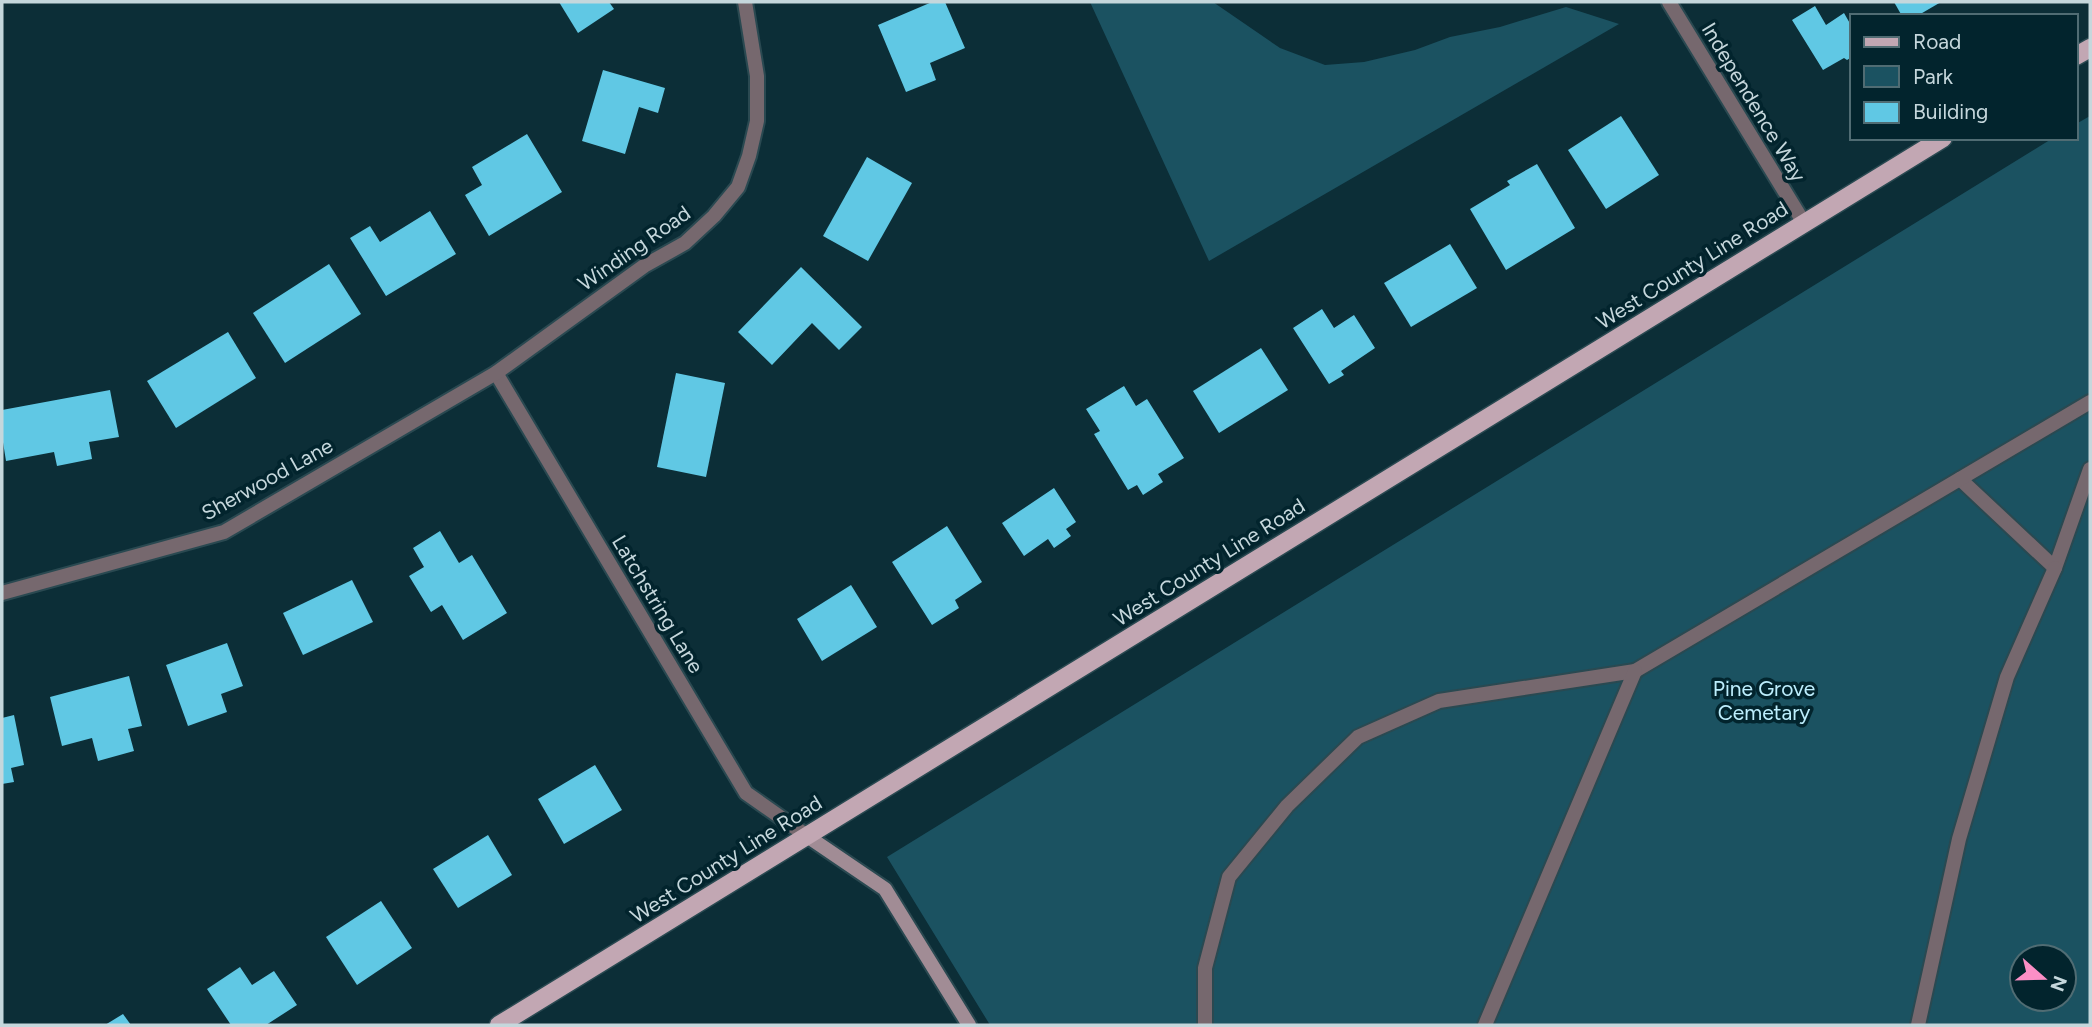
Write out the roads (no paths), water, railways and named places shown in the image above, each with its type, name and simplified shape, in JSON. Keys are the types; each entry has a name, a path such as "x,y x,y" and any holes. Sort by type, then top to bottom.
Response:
{"main road":[{"name":"West County Line Road","path":"499,1025 1939,140"}],"street":[{"name":"Winding Road","path":"496,373 644,266 685,243 714,216 738,187 757,121 757,76 745,2"},
{"name":"Independence Way","path":"1669,2 1804,223"},
{"name":"Sherwood Lane","path":"2,593 224,532 496,373"},
{"name":"Latchstring Lane","path":"496,373 746,793 807,836"},
{"path":"1205,1025 1205,968 1228,877 1287,806 1358,737 1438,701 1635,671 2090,402"},
{"path":"1918,1025 1959,839 2007,677 2055,568 2090,470"},
{"path":"1960,479 2055,568"},
{"path":"1485,1025 1635,671"},
{"path":"807,836 885,889 970,1025"}],"park label":[{"name":"Pine Grove Cemetary","path":"1764,700"}]}
